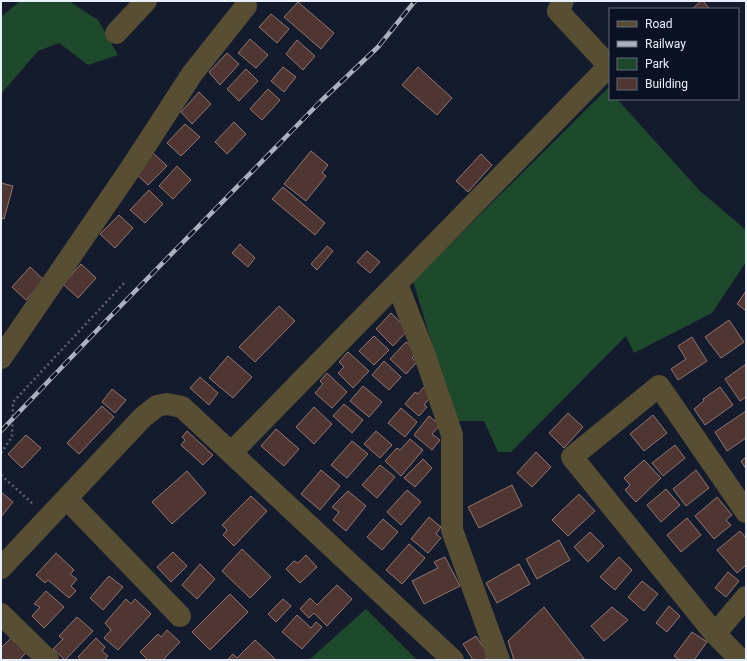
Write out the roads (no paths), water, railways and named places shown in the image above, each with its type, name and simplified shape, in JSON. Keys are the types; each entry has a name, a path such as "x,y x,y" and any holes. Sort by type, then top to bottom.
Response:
{"street":[{"path":"116,33 146,1"},
{"path":"232,452 609,66 558,11 563,1"},
{"path":"1,358 131,168 192,74 246,6"},
{"path":"397,284 424,352 452,435 452,530 499,660"},
{"path":"741,660 715,634 572,457 659,386 746,512"},
{"path":"1,568 143,417 157,406 167,404 182,407 232,452 453,660"},
{"path":"66,499 180,616"},
{"path":"715,634 746,597"},
{"path":"1,614 48,660"}],"railway":[{"path":"1,431 104,323 321,101 378,47 415,1"}]}
